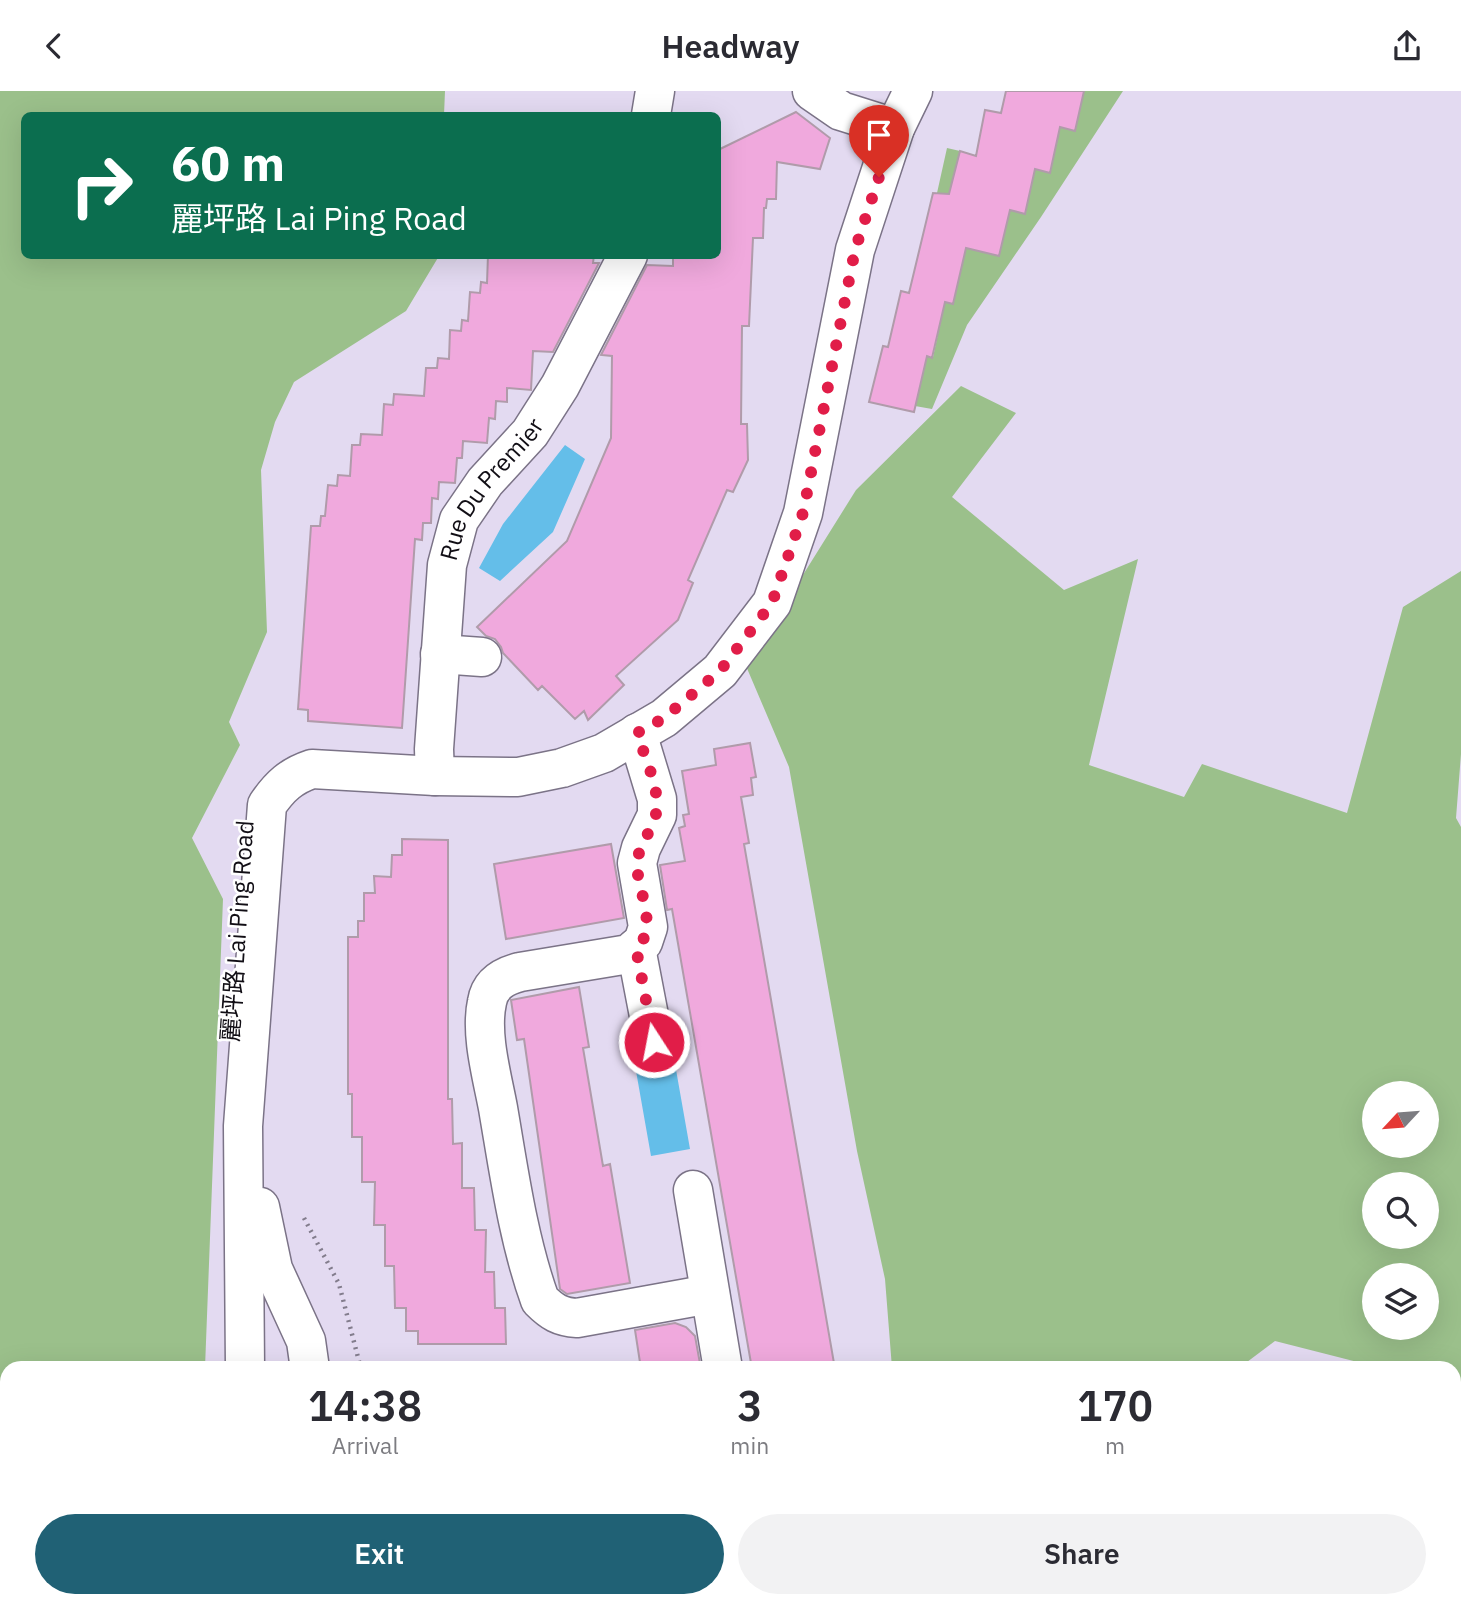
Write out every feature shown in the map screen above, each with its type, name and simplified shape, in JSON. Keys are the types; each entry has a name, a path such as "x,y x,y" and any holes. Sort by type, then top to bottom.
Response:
{"street":[{"path":"652,112 655,91"},
{"path":"812,91 841,111 895,128"},
{"name":"麗坪路 Lai Ping Road","path":"245,1361 243,1126 267,805 277,790 293,775 312,769 434,763 518,777 562,768 604,753 664,718 720,671 772,603 803,513 855,250 895,128 913,91"},
{"name":"Rue Du Premier","path":"434,763 447,565 459,520 485,482 530,433 560,386 626,259"},
{"path":"440,654 482,657"},
{"path":"637,733 657,799 657,815 637,863 648,927 643,942 629,954 508,975 492,988 487,1002 487,1047 514,1198 540,1300 563,1317 577,1318 710,1294"},
{"path":"636,948 654,1042"},
{"name":"麗坪路 Lai Ping Road","path":"243,1126 273,1269 306,1341 309,1361"},
{"path":"693,1190 722,1361"}],"green space":[{"path":"0,91 445,91 444,112 21,112 21,259 437,259 406,311 294,382 275,422 261,470 267,632 229,722 240,745 192,838 223,899 205,1361 0,1361"},
{"path":"1084,91 1123,91 967,325 932,409 915,406 927,356 933,357 945,302 953,303 966,248 999,256 1010,210 1025,214 1035,169 1050,172 1060,127 1075,130"},
{"path":"947,148 960,151 949,196 937,193"},
{"path":"961,386 1016,413 952,497 1064,590 1138,559 1089,765 1184,797 1202,764 1347,813 1403,607 1461,571 1461,754 1456,818 1461,827 1461,1361 1354,1361 1275,1341 1248,1361 891,1361 885,1279 857,1151 789,767 746,666 856,490"}],"water":[{"path":"565,445 585,459 553,532 500,581 479,568 503,524"},
{"path":"675,1064 690,1149 651,1156 636,1071"}],"building":[{"path":"1006,91 1084,91 1075,131 1060,127 1050,173 1035,169 1025,214 1010,210 999,256 966,248 953,304 945,302 932,358 927,356 914,412 869,402 883,346 888,347 901,291 909,293 933,193 949,194 960,151 976,156 985,110 1001,113"},
{"path":"796,112 830,138 820,169 777,162 776,199 767,199 764,208 763,238 753,238 749,326 742,326 741,424 747,424 748,460 733,492 727,490 688,580 693,583 678,620 616,676 624,685 588,720 584,711 575,719 542,686 538,690 503,653 495,639 486,636 477,627 567,541 611,438 612,356 601,355 647,265 673,266 673,259 721,259 721,149"},
{"path":"488,259 594,259 593,263 599,263 553,352 533,351 531,390 507,388 507,402 496,401 495,419 489,418 487,443 463,441 462,458 457,458 455,483 439,482 438,499 432,498 431,523 423,523 422,540 415,539 402,728 308,721 308,710 298,709 311,526 320,526 321,516 325,516 328,485 337,486 338,475 350,476 352,445 360,445 361,434 382,435 384,404 393,405 394,394 424,396 426,368 437,368 438,358 449,359 450,330 461,331 462,320 468,321 470,292 480,293 481,282 487,283"},
{"path":"750,743 756,777 751,778 753,795 741,797 749,843 744,844 834,1361 751,1361 672,909 667,910 660,865 685,861 679,828 685,826 683,815 689,814 682,771 716,765 714,749"},
{"path":"402,839 448,840 448,1099 452,1099 453,1144 462,1143 462,1188 474,1188 475,1230 486,1230 485,1272 494,1272 495,1308 505,1308 506,1344 418,1344 418,1331 406,1331 406,1308 395,1308 394,1266 385,1266 385,1225 374,1225 375,1182 362,1182 362,1137 352,1137 352,1094 348,1094 348,937 358,937 358,921 364,921 364,893 375,893 374,876 391,877 392,855 402,855"},
{"path":"611,844 624,918 506,939 494,864"},
{"path":"579,987 589,1047 583,1048 603,1166 610,1164 630,1283 567,1294 560,1289 524,1039 517,1040 511,1000"},
{"path":"675,1323 686,1327 695,1336 700,1361 640,1361 635,1330"}],"route":[{"path":"654,1042 636,948 643,942 648,927 637,863 657,815 657,799 637,733 664,718 720,671 772,603 803,513 855,250 879,177"}]}
